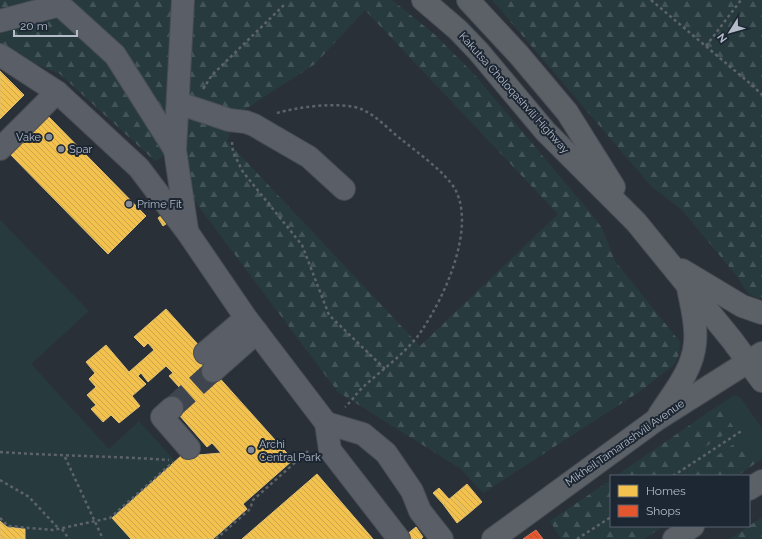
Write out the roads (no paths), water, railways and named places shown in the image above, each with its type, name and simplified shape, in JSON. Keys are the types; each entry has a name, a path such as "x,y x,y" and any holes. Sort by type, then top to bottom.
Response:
{"main road":[{"name":"Kakutsa Choloqashvili Highway","path":"423,0 458,30 479,52 545,130 636,222 687,284 755,357 762,381"},
{"name":"Kakutsa Choloqashvili Highway","path":"468,0 519,55 567,112 636,222"},
{"path":"670,263 742,306 762,313"},
{"path":"656,420 686,372 696,343 695,327 687,284"},
{"name":"Mikheil Tamarashvili Avenue","path":"493,539 512,530 656,420 755,357"},
{"path":"750,488 762,481"},
{"path":"674,539 691,527"}],"street":[{"path":"183,0 184,105 175,150 188,233"},
{"path":"0,20 60,5 115,55 175,150"},
{"path":"0,55 57,92 139,168 188,233 252,325 326,423 330,450 399,539"},
{"path":"0,149 57,92"},
{"path":"184,105 237,121 274,136 309,157 344,189"},
{"path":"209,362 252,325"},
{"path":"172,408 162,417 189,448"},
{"path":"326,423 363,434 386,453 412,491 420,511 442,539"}],"tunnel":[{"path":"172,408 213,371"}],"place":[{"name":"Vake","path":"49,137"},
{"name":"Spar","path":"61,149"},
{"name":"Prime Fit","path":"129,204"},
{"name":"Archi Central Park","path":"251,450"}]}
